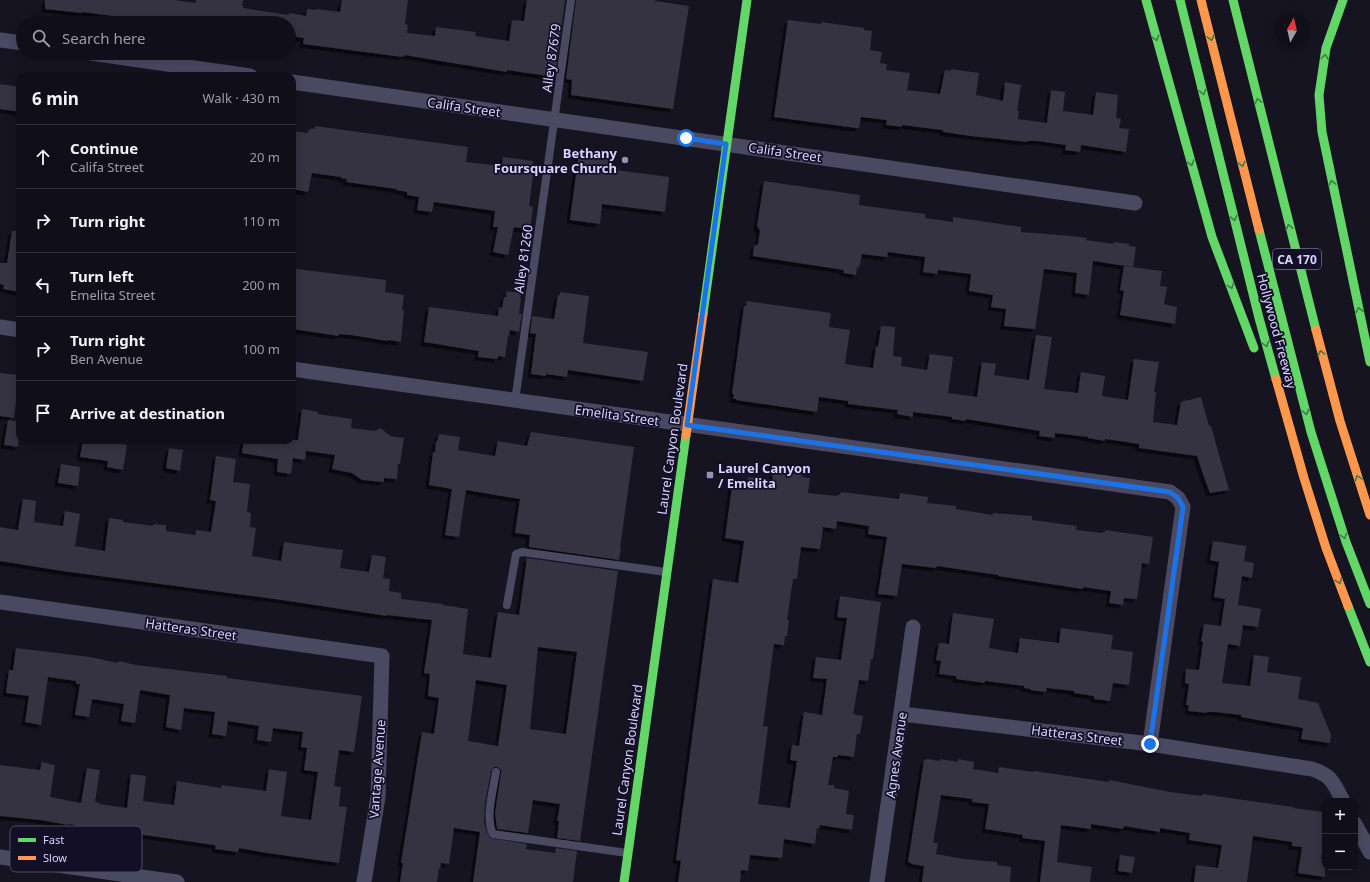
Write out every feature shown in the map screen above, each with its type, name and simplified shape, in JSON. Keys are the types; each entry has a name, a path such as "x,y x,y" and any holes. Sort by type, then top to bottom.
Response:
{"main road":[{"name":"Laurel Canyon Boulevard","path":"624,882 747,0"},
{"path":"1146,0 1212,237 1256,354"},
{"name":"Hollywood Freeway","path":"1180,0 1259,318 1304,478 1326,548 1370,662"},
{"path":"1201,0 1311,432 1346,542 1370,604"},
{"name":"CA 170","path":"1233,0 1325,368 1370,515"},
{"path":"1343,0 1326,48 1319,95 1322,132 1370,362"},
{"path":"1268,383 1304,478"}],"street":[{"path":"0,40 16,42"},
{"path":"139,60 222,72"},
{"name":"Califa Street","path":"296,83 1135,203"},
{"path":"0,327 16,329"},
{"name":"Emelita Street","path":"296,370 1170,492 1178,498 1183,507 1150,744"},
{"name":"Hatteras Street","path":"0,602 382,656"},
{"name":"Agnes Avenue","path":"877,882 902,714 913,627"},
{"name":"Vantage Avenue","path":"364,882 378,797 382,656"},
{"name":"Hatteras Street","path":"902,714 1150,744 1312,769 1322,772 1330,778 1341,798"},
{"path":"1358,830 1370,852"},
{"path":"0,857 10,859"},
{"path":"81,872 114,878 177,882"}],"lane":[{"name":"Alley 87679","path":"554,120 571,0"},
{"name":"Alley 81260","path":"515,401 554,120"},
{"path":"506,605 516,554 522,552 667,572"},
{"path":"496,772 489,819 489,828 493,834 627,853"}],"building":[{"path":"45,0 175,0 195,3 196,0 243,0 243,8 306,16 307,9 340,12 342,0 408,0 405,24 408,25 407,33 435,36 436,27 476,32 475,36 509,41 512,20 524,21 527,0 565,0 555,77 507,70 507,72 404,55 403,57 303,44 304,38 296,37 296,16 113,16 45,9"},
{"path":"576,0 655,0 689,6 673,109 571,95 572,80 566,79"},
{"path":"788,20 821,24 821,22 864,28 864,30 872,31 870,50 882,52 880,63 887,64 886,70 910,73 907,90 940,94 945,70 951,71 951,69 979,73 976,95 1003,101 1005,82 1021,85 1017,111 1019,111 1018,119 1047,123 1051,90 1065,92 1063,111 1093,115 1096,92 1118,95 1116,118 1121,119 1119,128 1129,129 1126,152 1081,145 1080,152 1065,150 1066,145 1037,141 1028,142 971,136 943,132 943,130 902,125 902,127 886,125 887,120 861,117 859,128 856,128 774,117"},
{"path":"0,84 16,86 16,111 0,109"},
{"path":"315,126 468,147 466,162 502,166 503,157 533,161 531,175 533,175 529,206 533,207 530,230 514,227 508,255 493,252 498,227 493,227 495,211 434,202 432,212 417,210 419,197 407,195 407,192 396,190 397,189 346,182 347,179 341,177 312,173 308,192 296,190 296,132 308,133 308,130 311,130 311,128 315,129"},
{"path":"579,152 610,156 608,169 669,177 665,212 602,204 600,224 570,220"},
{"path":"764,181 860,195 859,205 925,214 925,218 953,222 953,217 1021,227 1021,232 1087,238 1086,240 1113,244 1114,242 1129,244 1129,246 1136,247 1133,267 1093,261 1089,295 1075,293 1077,273 1044,269 1035,329 1004,326 1006,309 991,307 993,295 969,291 971,274 938,270 937,274 923,272 925,257 888,252 887,257 862,254 859,268 857,267 856,275 843,273 844,270 753,256 754,246 758,244 760,231 757,226"},
{"path":"12,231 16,231 16,291 3,289 4,285 0,284 0,263 7,263"},
{"path":"1124,266 1162,271 1160,286 1167,287 1164,304 1177,307 1175,324 1120,315 1124,291 1120,290"},
{"path":"296,269 386,280 385,292 404,295 401,342 351,335 339,334 339,336 296,330"},
{"path":"507,291 521,293 519,314 522,314 519,332 510,330 505,357 498,356 498,359 478,357 479,351 424,342 429,307 498,316 499,307 502,308"},
{"path":"560,292 589,296 583,343 648,352 643,381 568,370 567,377 546,374 546,376 531,374 536,334 530,333 532,316 554,319 558,295 560,295"},
{"path":"747,301 831,313 829,327 850,330 845,364 873,368 881,326 895,327 893,356 902,357 901,366 927,370 930,354 953,357 948,393 977,397 982,362 996,364 994,375 1029,380 1036,335 1052,337 1044,389 1078,393 1081,372 1105,376 1102,396 1128,400 1134,359 1159,362 1154,392 1156,392 1153,422 1177,425 1181,402 1201,397 1209,426 1211,426 1229,490 1210,493 1197,456 1139,448 1139,444 1105,439 1105,441 1088,437 1055,433 1055,438 1039,436 1040,431 913,412 913,417 897,414 898,410 848,404 848,401 819,397 817,412 733,399 734,394 732,394 744,306 746,306"},
{"path":"0,373 16,375 16,401 14,418 0,416"},
{"path":"302,409 318,412 318,414 352,419 351,428 374,431 381,428 390,436 404,438 400,464 398,464 397,479 384,478 384,482 362,480 352,473 332,469 335,455 306,451 305,460 293,458 291,474 277,472 278,459 242,453 243,444 296,444 296,440 298,440"},
{"path":"8,420 16,421 16,444 18,444 18,447 4,445"},
{"path":"531,432 634,447 619,560 529,547 530,535 515,533 520,499 466,490 459,537 445,535 452,489 429,485 433,452 435,452 436,441 437,442 439,434 460,437 458,450 495,456 498,441 527,446"},
{"path":"82,444 127,445 123,470 107,467 108,461 80,457"},
{"path":"169,448 183,450 180,471 166,468"},
{"path":"216,456 236,459 233,482 250,484 247,512 251,513 250,527 256,528 252,556 281,561 284,542 343,550 340,568 369,572 372,555 386,557 383,578 390,579 389,591 401,593 401,599 443,604 468,609 463,654 491,658 498,612 519,615 527,558 618,571 580,841 557,838 559,821 557,821 560,804 533,800 528,833 497,829 495,813 501,770 497,767 494,767 491,771 485,803 484,821 490,838 527,844 526,849 555,853 556,848 577,851 573,882 473,882 480,832 454,828 449,864 441,863 437,882 400,882 403,863 401,863 422,732 434,734 439,698 428,696 430,674 424,673 432,620 387,616 0,561 0,527 18,530 23,499 36,501 34,522 63,526 65,511 80,514 75,546 105,551 109,518 123,520 123,522 153,526 153,524 166,525 166,531 195,535 196,530 211,532 216,501 210,500","holes":["538,647 577,652 566,734 530,729","476,680 507,685 498,746 468,741"]},
{"path":"61,464 80,467 78,486 58,483"},
{"path":"780,472 803,475 802,477 810,478 808,493 837,496 840,495 841,492 899,499 900,493 928,497 927,503 956,506 956,509 993,515 993,513 1032,516 1032,520 1077,526 1076,530 1102,533 1105,532 1105,530 1153,537 1149,564 1142,563 1137,599 1124,598 1123,605 1109,603 1111,591 1083,587 1083,589 937,566 936,568 902,564 897,596 878,594 887,537 868,534 869,526 837,521 836,529 823,527 820,549 801,547 797,578 793,579 787,620 789,620 787,636 785,636 784,645 774,644 763,726 768,727 758,804 790,808 797,761 790,760 792,745 799,746 804,712 822,715 827,679 813,678 816,657 841,660 847,618 837,617 840,596 881,602 873,659 871,659 868,681 859,680 853,714 863,716 860,734 857,734 854,757 838,755 838,757 833,757 828,785 834,785 834,788 849,791 846,814 854,815 852,830 820,825 819,829 817,828 815,844 784,839 782,858 750,855 748,871 741,870 740,882 678,882 681,861 676,860 713,579 738,583 744,541 725,538 733,479 747,481 748,477 772,480 773,473 780,474"},
{"path":"1213,541 1246,546 1244,561 1254,563 1252,578 1242,576 1238,605 1261,609 1258,627 1243,625 1240,646 1228,644 1222,683 1250,686 1254,655 1269,657 1267,672 1301,677 1298,699 1318,703 1331,735 1330,743 1301,739 1303,728 1241,717 1241,715 1188,711 1189,705 1186,705 1189,684 1185,683 1186,669 1199,670 1204,624 1221,626 1225,599 1214,597 1219,562 1210,560"},
{"path":"953,613 994,619 989,648 1018,653 1020,638 1059,643 1061,628 1113,635 1111,649 1133,652 1129,685 1113,683 1110,701 1094,699 1094,696 1074,693 1074,691 1047,688 1046,692 1030,690 1031,689 1024,688 1024,686 956,679 956,676 939,674 941,661 936,660 939,643 949,644"},
{"path":"16,648 90,657 118,663 118,661 136,665 227,676 227,678 362,696 354,752 339,750 334,786 341,787 339,806 347,807 339,863 239,848 238,852 215,849 216,846 214,845 142,835 142,826 80,826 0,816 0,765 40,770 42,762 55,765 50,797 81,803 87,768 100,770 95,802 100,803 99,804 127,808 131,774 146,776 143,801 174,805 177,781 221,788 222,785 266,791 269,769 287,772 281,816 311,820 318,772 304,770 307,748 301,747 303,732 273,728 271,742 257,740 259,726 228,721 226,736 212,734 215,712 184,708 181,730 166,727 170,695 140,690 135,723 121,721 124,704 92,699 89,717 75,715 80,684 76,684 76,681 48,677 41,725 25,722 29,696 6,693 9,670 13,670"},
{"path":"928,759 940,761 940,759 958,762 958,759 974,762 973,769 998,773 999,767 1034,771 1109,782 1109,780 1170,792 1202,796 1202,794 1322,812 1321,859 1322,870 1325,870 1325,877 1298,873 1302,847 1292,846 1292,842 1253,836 1247,882 1194,882 1196,865 1218,868 1222,845 1189,840 1190,833 1160,828 1160,832 1124,826 1123,829 1091,824 1091,829 1061,825 1057,862 1092,867 1090,882 1040,882 1045,841 1022,838 1023,835 985,829 989,804 972,802 972,799 941,795 933,843 938,843 936,854 964,859 997,862 997,865 1011,867 1010,882 922,882 924,866 911,864 908,862 924,760"},
{"path":"1120,855 1135,857 1132,873 1118,871"}],"traffic: fast":[{"path":"703,314 747,0"},
{"path":"1146,0 1212,237 1254,348"},
{"path":"1180,0 1259,318 1276,379"},
{"path":"1233,0 1316,330"},
{"path":"1343,0 1326,48 1319,95 1322,132 1370,362"},
{"path":"1259,230 1311,432 1346,542 1370,604"},
{"path":"624,882 686,435"},
{"path":"1348,606 1370,662"}],"traffic: slow":[{"path":"1201,0 1259,230"},
{"path":"686,435 703,314"},
{"path":"1316,330 1340,421 1370,515"},
{"path":"1276,379 1304,478 1326,548 1348,606"}],"place":[{"name":"Bethany Foursquare Church","path":"625,160"},
{"name":"Laurel Canyon / Emelita","path":"710,475"}],"route":[{"path":"686,138 726,144 687,425 1170,492 1178,498 1183,507 1150,744"}]}
